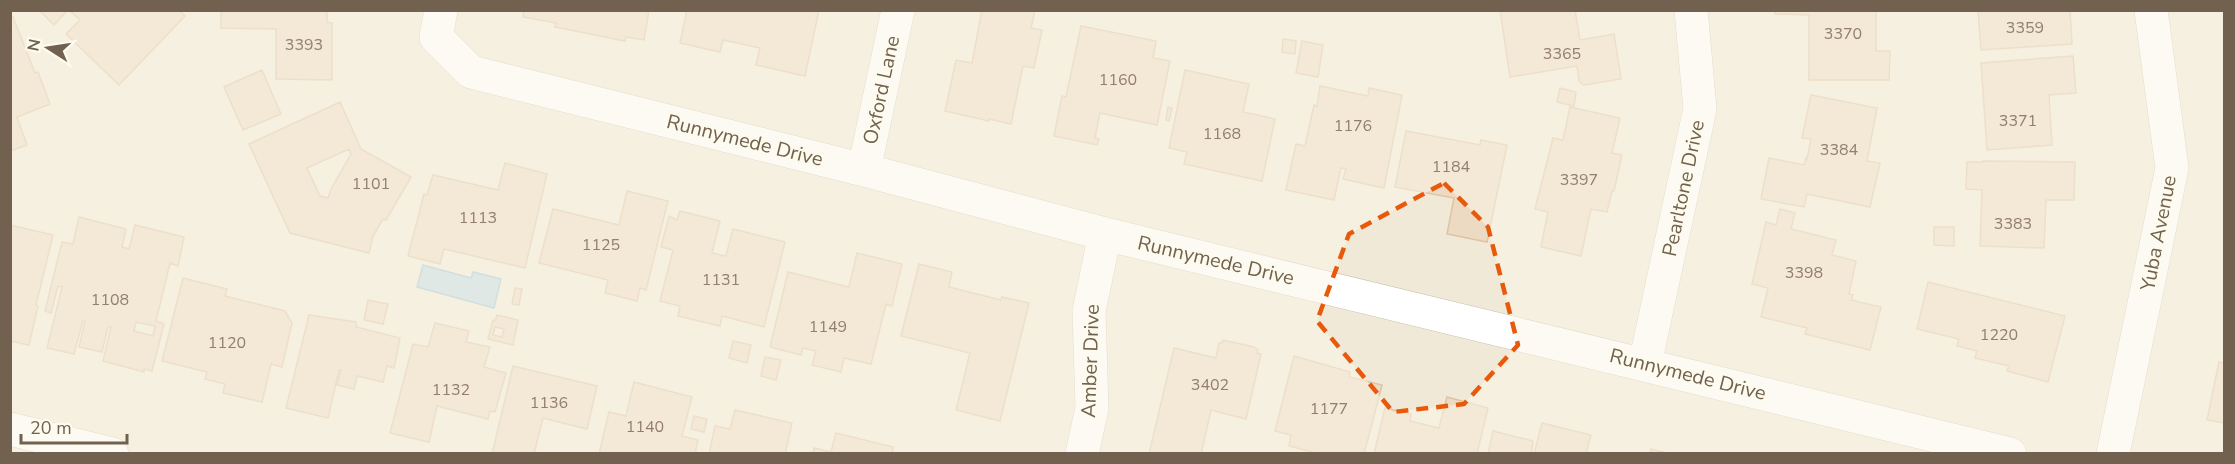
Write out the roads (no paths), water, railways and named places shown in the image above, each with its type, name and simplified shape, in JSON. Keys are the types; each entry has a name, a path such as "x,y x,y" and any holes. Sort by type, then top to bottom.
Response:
{"street":[{"name":"Oxford Lane","path":"864,170 898,10"},
{"name":"Pearltone Drive","path":"1645,364 1700,109 1691,10"},
{"name":"Yuba Avenue","path":"2113,453 2172,168 2151,10"},
{"name":"Runnymede Drive","path":"439,24 471,72 864,170 1105,234 2010,453"},
{"name":"Amber Drive","path":"1083,453 1092,408 1089,311 1105,234"},
{"path":"10,429 51,446 112,453"}],"water":[{"path":"423,265 471,278 473,272 501,279 494,308 417,287"}]}
